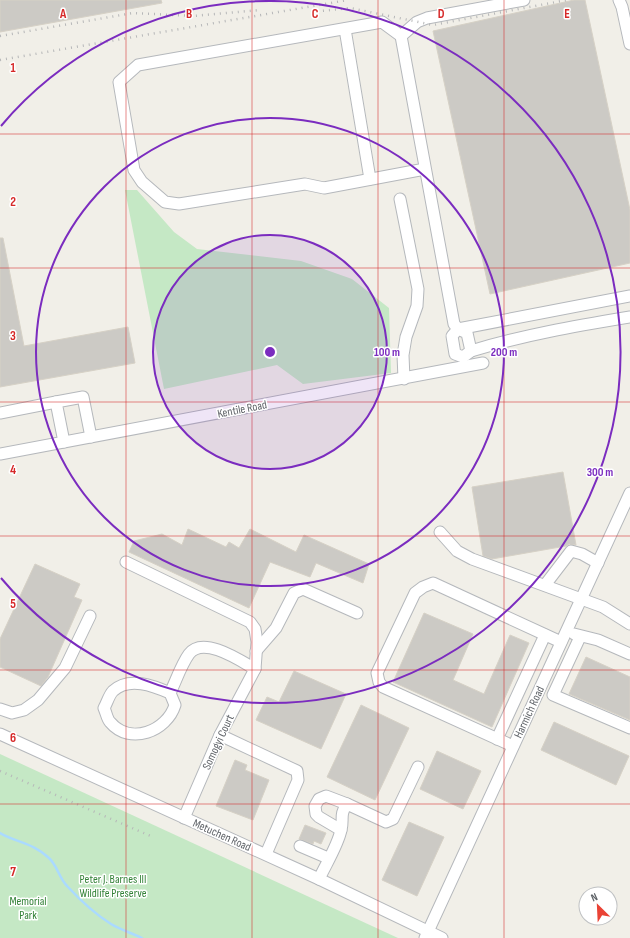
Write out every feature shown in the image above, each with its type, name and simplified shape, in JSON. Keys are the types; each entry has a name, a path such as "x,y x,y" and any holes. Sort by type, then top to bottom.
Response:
{"street":[{"path":"401,36 417,22 427,18 524,0"},
{"path":"624,4 630,44"},
{"path":"425,169 324,188 305,184 179,204 165,202 142,182 134,170 119,82 138,65 382,22 401,36 454,324 458,329 467,333 466,358"},
{"path":"345,29 370,179"},
{"path":"400,198 418,289 417,306 406,337 403,355 404,379"},
{"path":"630,296 458,329 452,336 455,354 466,358 496,343 630,317"},
{"name":"Kentile Road","path":"0,454 404,379 466,358 483,363"},
{"path":"0,413 83,397 91,437"},
{"path":"56,402 64,442"},
{"name":"Harmich Road","path":"426,935 630,493"},
{"path":"440,532 457,551 472,559 603,607 630,624"},
{"path":"545,585 571,551 582,554 598,563"},
{"path":"126,562 250,622 255,629 257,642 255,669 216,649 202,647 188,655 170,693 175,705 172,716 158,729 138,734 123,731 110,722 104,708 113,691 120,687 138,683 152,685 170,693"},
{"path":"513,746 383,687 379,682 377,673 414,593 433,583 561,642"},
{"path":"256,651 276,628 294,593 300,590 303,589 357,613"},
{"path":"0,709 12,713 24,710 38,700 65,668 90,616"},
{"path":"566,632 598,640 630,654"},
{"path":"497,739 545,635"},
{"path":"553,695 580,636"},
{"name":"Somogyi Court","path":"184,818 220,735 255,669"},
{"path":"540,689 630,728"},
{"path":"0,702 0,716"},
{"name":"Metuchen Road","path":"0,734 319,879 426,935 442,938"},
{"path":"220,735 297,771 298,780 266,854"},
{"path":"341,830 316,814 315,806 319,799 326,796 386,822 393,819 418,766"},
{"path":"319,879 341,830 341,818 343,810 347,804"},
{"path":"300,846 328,858"}],"green space":[{"path":"125,190 137,190 174,232 197,249 301,261 352,279 389,308 391,373 303,384 277,365 164,389"},
{"name":"Peter J. Barnes III Wildlife Preserve","path":"0,754 398,938 0,938"}],"building":[{"path":"0,0 161,0 162,3 0,32"},
{"path":"574,0 585,0 630,210 630,263 490,294 433,31"},
{"path":"0,238 3,238 24,346 128,327 135,363 0,387"},
{"path":"563,472 576,545 569,544 566,546 492,559 483,556 472,487"},
{"path":"188,529 226,547 229,542 239,548 250,529 296,552 304,535 369,564 363,583 316,563 310,577 270,562 249,608 129,552 134,541 162,534 182,545"},
{"path":"35,564 80,584 74,597 82,600 48,677 41,686 0,667 0,639"},
{"path":"424,613 473,634 453,680 484,694 510,635 529,643 492,727 393,682"},
{"path":"586,657 630,677 630,720 569,694"},
{"path":"294,671 346,694 321,749 256,720 267,697 279,702"},
{"path":"361,705 409,728 375,800 327,777"},
{"path":"554,722 629,756 616,785 541,750"},
{"path":"437,751 481,771 463,809 420,789"},
{"path":"235,760 247,765 245,770 269,780 253,820 216,806"},
{"path":"409,822 444,837 417,896 382,880"},
{"path":"305,825 326,833 321,844 314,841 313,844 299,839"}],"waterway":[{"path":"0,833 31,846 43,853 52,861 64,883 99,916 111,924 142,938"}],"railway":[{"path":"0,60 348,0"},
{"path":"311,12 350,8 433,25 567,0"},
{"path":"0,36 133,13 193,16 260,10"},
{"path":"0,771 153,837"}],"park label":[{"name":"Memorial Park","path":"28,908"}]}
